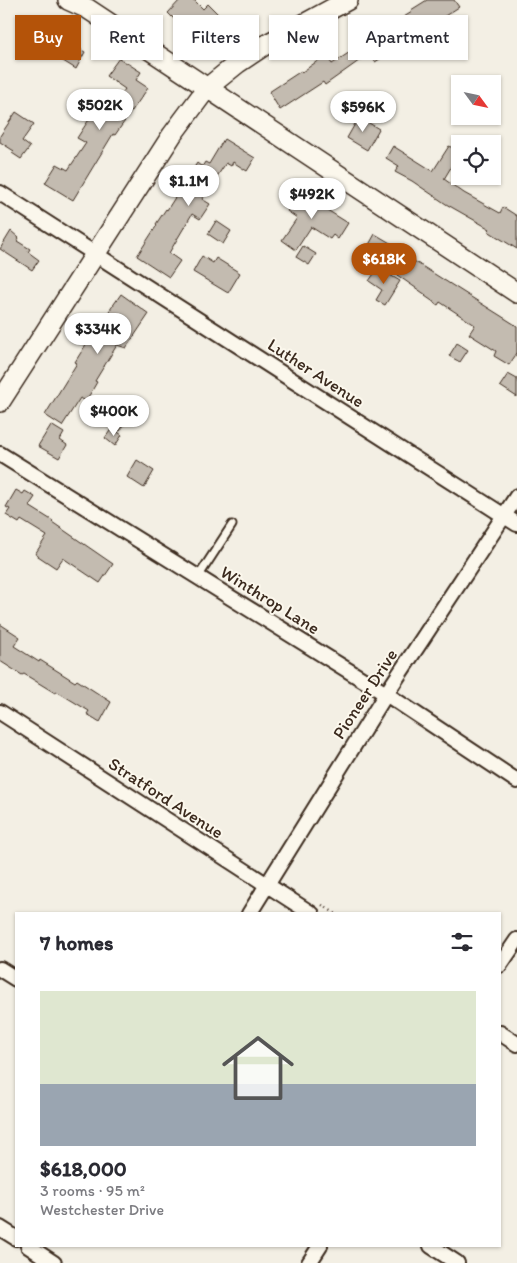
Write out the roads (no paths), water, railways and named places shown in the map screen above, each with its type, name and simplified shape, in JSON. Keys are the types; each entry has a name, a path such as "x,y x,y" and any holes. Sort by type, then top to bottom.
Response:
{"street":[{"path":"68,0 88,9 517,292"},
{"path":"0,402 172,134 207,88 238,63 265,45 348,0"},
{"name":"Luther Avenue","path":"0,193 517,524"},
{"name":"Winthrop Lane","path":"0,454 386,694 517,781"},
{"name":"Pioneer Drive","path":"250,912 386,694 517,496"},
{"name":"Stratford Avenue","path":"0,712 309,912"},
{"path":"501,964 517,940"},
{"path":"0,969 15,978"},
{"path":"501,1034 517,1044"},
{"path":"0,1228 15,1237"},
{"path":"309,1263 319,1247"},
{"path":"433,1247 457,1263"},
{"path":"36,1248 54,1263"}],"lane":[{"path":"198,577 232,525"}]}
